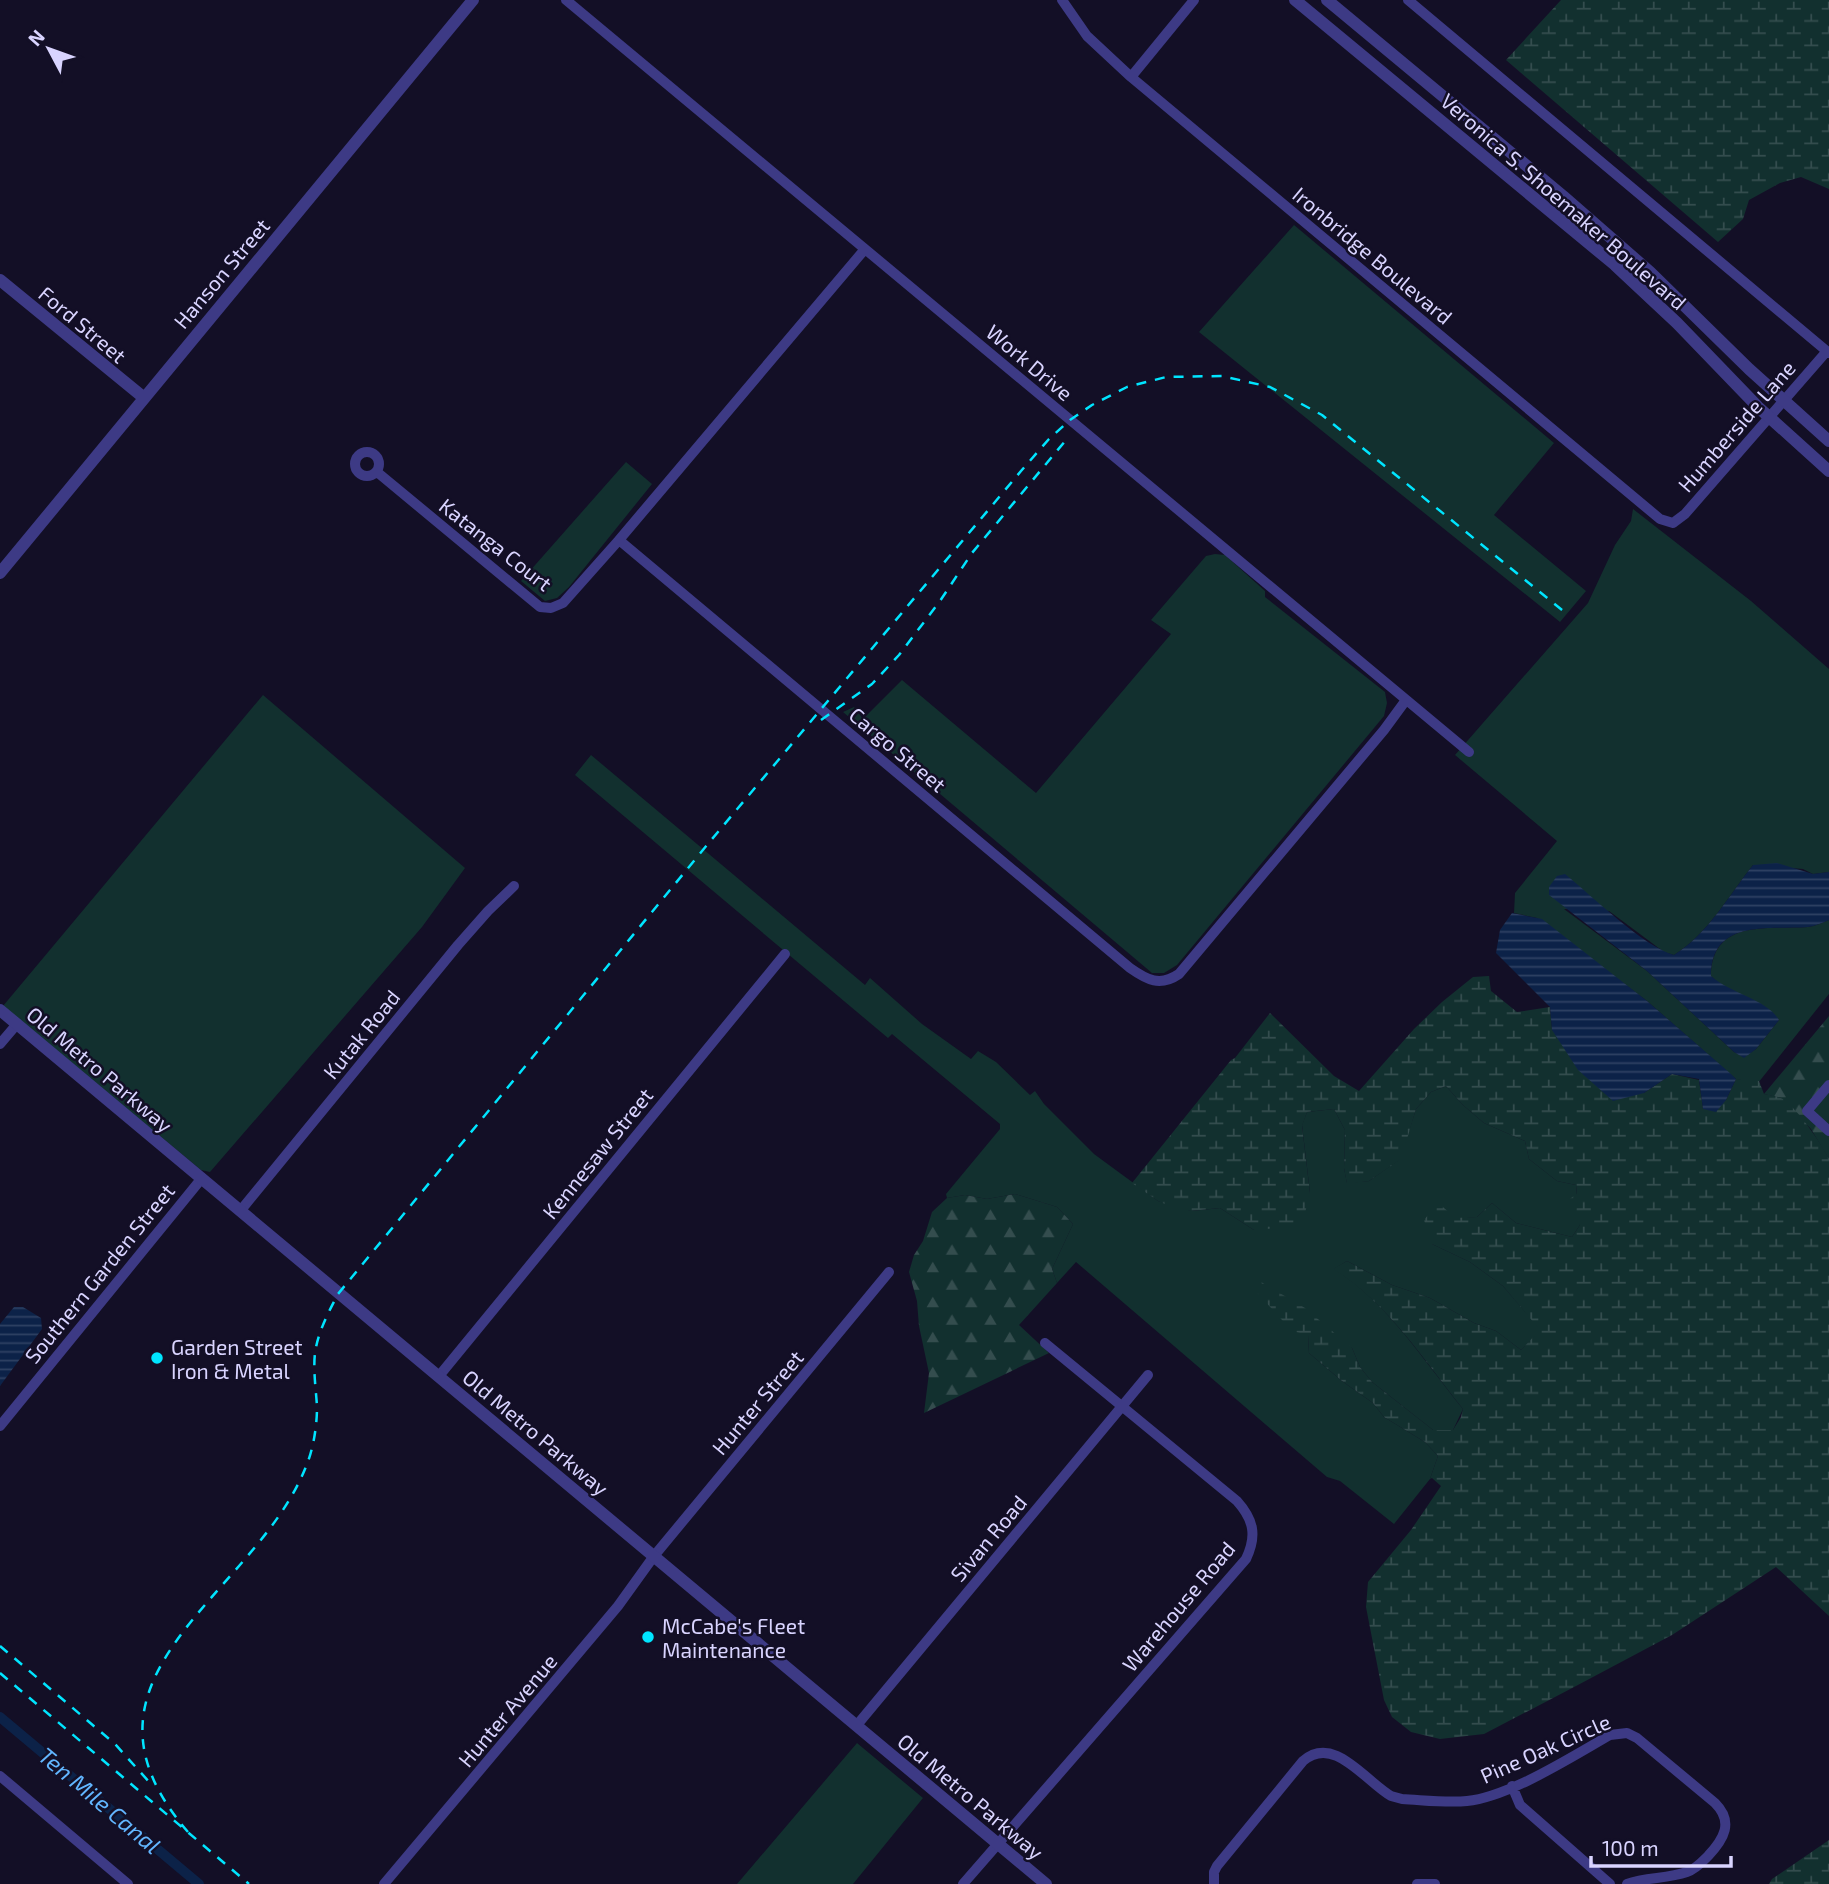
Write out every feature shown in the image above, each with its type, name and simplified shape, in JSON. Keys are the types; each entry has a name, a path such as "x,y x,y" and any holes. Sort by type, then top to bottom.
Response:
{"street":[{"name":"Hanson Street","path":"0,573 473,0"},
{"name":"Work Drive","path":"566,0 1469,752"},
{"name":"Ironbridge Boulevard","path":"1062,0 1087,36 1130,77 1660,519 1673,523"},
{"path":"1130,77 1194,0"},
{"name":"Veronica S. Shoemaker Boulevard","path":"1295,0 1615,265 1769,417 1829,471"},
{"name":"Veronica S. Shoemaker Boulevard","path":"1327,0 1650,272 1829,440"},
{"path":"1408,0 1828,352"},
{"path":"619,540 865,249"},
{"name":"Ford Street","path":"0,280 143,397"},
{"name":"Humberside Lane","path":"1673,523 1685,514 1828,352"},
{"name":"Katanga Court","path":"376,472 540,607 551,608 563,603 619,540"},
{"name":"Cargo Street","path":"619,540 1130,968 1144,978 1158,982 1170,981 1180,974 1384,730 1406,700"},
{"name":"Kutak Road","path":"241,1210 466,937 514,886"},
{"name":"Kennesaw Street","path":"439,1376 785,954"},
{"name":"Old Metro Parkway","path":"0,1010 1046,1884"},
{"path":"0,1044 17,1024"},
{"path":"1829,1085 1807,1111 1829,1131"},
{"name":"Southern Garden Street","path":"0,1426 202,1178"},
{"name":"Hunter Street","path":"654,1556 889,1272"},
{"name":"Warehouse Road","path":"963,1884 1246,1559 1254,1533 1252,1521 1237,1501 1045,1343"},
{"name":"Sivan Road","path":"857,1726 1148,1376"},
{"name":"Hunter Avenue","path":"384,1884 618,1606 654,1556"},
{"name":"Pine Oak Circle","path":"1214,1884 1217,1866 1303,1761 1320,1751 1340,1757 1383,1791 1402,1799 1469,1801 1492,1795 1558,1765 1610,1735 1628,1733 1720,1809 1726,1821 1724,1836 1698,1866 1684,1873 1627,1884"},
{"path":"0,1776 128,1884"},
{"path":"1512,1786 1520,1805 1610,1884"},
{"path":"1417,1884 1434,1884"}],"green space":[{"path":"1561,0 1829,0 1829,189 1801,177 1780,183 1749,200 1743,219 1718,242 1506,60"},
{"path":"1294,225 1554,443 1494,515 1586,591 1560,622 1199,332"},
{"path":"626,462 652,484 569,587 557,598 545,601 521,581"},
{"path":"1633,509 1751,601 1829,669 1829,872 1813,874 1803,869 1753,865 1708,925 1674,955 1664,952 1609,911 1564,909 1647,971 1734,1052 1744,1057 1756,1049 1779,1020 1723,987 1711,976 1714,957 1721,944 1745,931 1808,927 1829,920 1829,994 1758,1083 1736,1079 1647,1001 1537,918 1514,913 1515,893 1557,841 1455,755 1588,603 1615,545 1631,521"},
{"path":"1225,555 1265,591 1265,597 1385,692 1387,703 1384,716 1177,965 1164,973 1152,973 843,712 854,707 863,719 902,680 1036,793 1171,634 1151,620 1206,556"},
{"path":"263,695 465,868 422,927 210,1172 201,1170 3,1006"},
{"path":"591,755 865,985 870,978 922,1024 971,1059 978,1051 996,1062 1030,1095 1035,1091 1044,1104 1094,1154 1158,1201 1191,1211 1220,1208 1254,1230 1310,1193 1302,1125 1307,1112 1334,1109 1345,1130 1344,1168 1347,1183 1369,1181 1400,1159 1416,1109 1431,1092 1446,1086 1484,1123 1525,1141 1529,1159 1557,1181 1576,1185 1580,1225 1572,1237 1516,1223 1492,1203 1477,1217 1456,1219 1432,1244 1470,1262 1503,1286 1541,1330 1521,1350 1496,1331 1474,1323 1430,1298 1392,1285 1347,1261 1334,1269 1388,1315 1463,1409 1453,1430 1433,1430 1372,1382 1360,1367 1352,1348 1308,1335 1309,1353 1373,1403 1384,1417 1425,1442 1438,1456 1430,1479 1394,1524 1340,1481 1327,1477 1076,1262 1057,1283 1052,1269 1073,1224 1057,1207 1015,1194 987,1199 965,1195 947,1198 946,1194 1000,1129 1000,1124 892,1034 888,1038 575,775"},
{"path":"1489,976 1491,991 1517,1012 1550,1007 1552,1030 1644,1093 1672,1074 1699,1080 1703,1109 1726,1100 1736,1079 1759,1081 1764,1094 1781,1098 1794,1109 1829,1159 1829,1616 1776,1567 1672,1635 1484,1734 1440,1739 1411,1732 1392,1717 1384,1700 1366,1607 1368,1582 1411,1530 1441,1486 1430,1479 1438,1456 1425,1442 1384,1417 1373,1403 1309,1353 1308,1335 1292,1331 1242,1276 1251,1276 1305,1308 1352,1348 1360,1367 1372,1382 1433,1430 1453,1430 1463,1409 1388,1315 1352,1282 1333,1269 1347,1261 1392,1285 1430,1298 1474,1323 1496,1331 1521,1350 1540,1330 1503,1286 1470,1262 1432,1244 1424,1220 1438,1203 1456,1218 1477,1217 1492,1203 1516,1223 1572,1237 1580,1225 1565,1202 1577,1194 1576,1185 1557,1181 1529,1159 1525,1141 1484,1123 1446,1086 1431,1092 1416,1109 1401,1159 1369,1181 1347,1184 1344,1168 1345,1130 1334,1109 1307,1112 1302,1126 1310,1193 1303,1221 1280,1228 1254,1230 1220,1208 1191,1211 1177,1209 1158,1201 1132,1183 1270,1013 1334,1076 1359,1091 1442,1002 1473,977"},
{"path":"1829,1016 1829,1159 1811,1129 1781,1098 1764,1094"},
{"path":"1015,1194 1057,1207 1073,1224 1052,1269 1057,1283 1019,1325 1049,1353 924,1413 929,1373 919,1326 917,1301 909,1272 914,1255 923,1241 932,1212 947,1198 965,1195 987,1199"},
{"path":"857,1743 923,1798 853,1884 737,1884"},
{"path":"1829,1840 1829,1884 1769,1884 1772,1879"}],"water":[{"path":"1777,863 1813,874 1829,872 1829,920 1808,927 1745,931 1721,944 1714,957 1711,976 1766,1007 1779,1020 1756,1049 1744,1058 1734,1052 1647,971 1549,895 1549,887 1557,876 1565,874 1633,931 1674,955 1708,925 1753,865"},
{"path":"1512,913 1542,919 1647,1001 1731,1074 1736,1079 1726,1100 1716,1112 1703,1109 1699,1079 1672,1074 1644,1093 1613,1101 1578,1070 1552,1030 1550,1007 1496,953 1500,930"},
{"path":"14,1307 23,1307 41,1318 42,1329 0,1386 0,1324"}],"waterway":[{"name":"Ten Mile Canal","path":"0,1717 199,1884"}],"railway":[{"path":"188,1832 152,1777 142,1728 152,1683 177,1640 280,1515 305,1469 316,1423 316,1345 338,1294 707,845 1021,471 1070,420 1127,387 1166,377 1222,376 1270,387 1322,415 1567,614"},
{"path":"821,720 872,684 899,655 972,553 1066,440"},
{"path":"0,1646 115,1744 151,1784"},
{"path":"0,1673 249,1884"}],"place":[{"name":"Garden Street Iron & Metal","path":"157,1358"},
{"name":"McCabe's Fleet Maintenance","path":"648,1637"}]}
